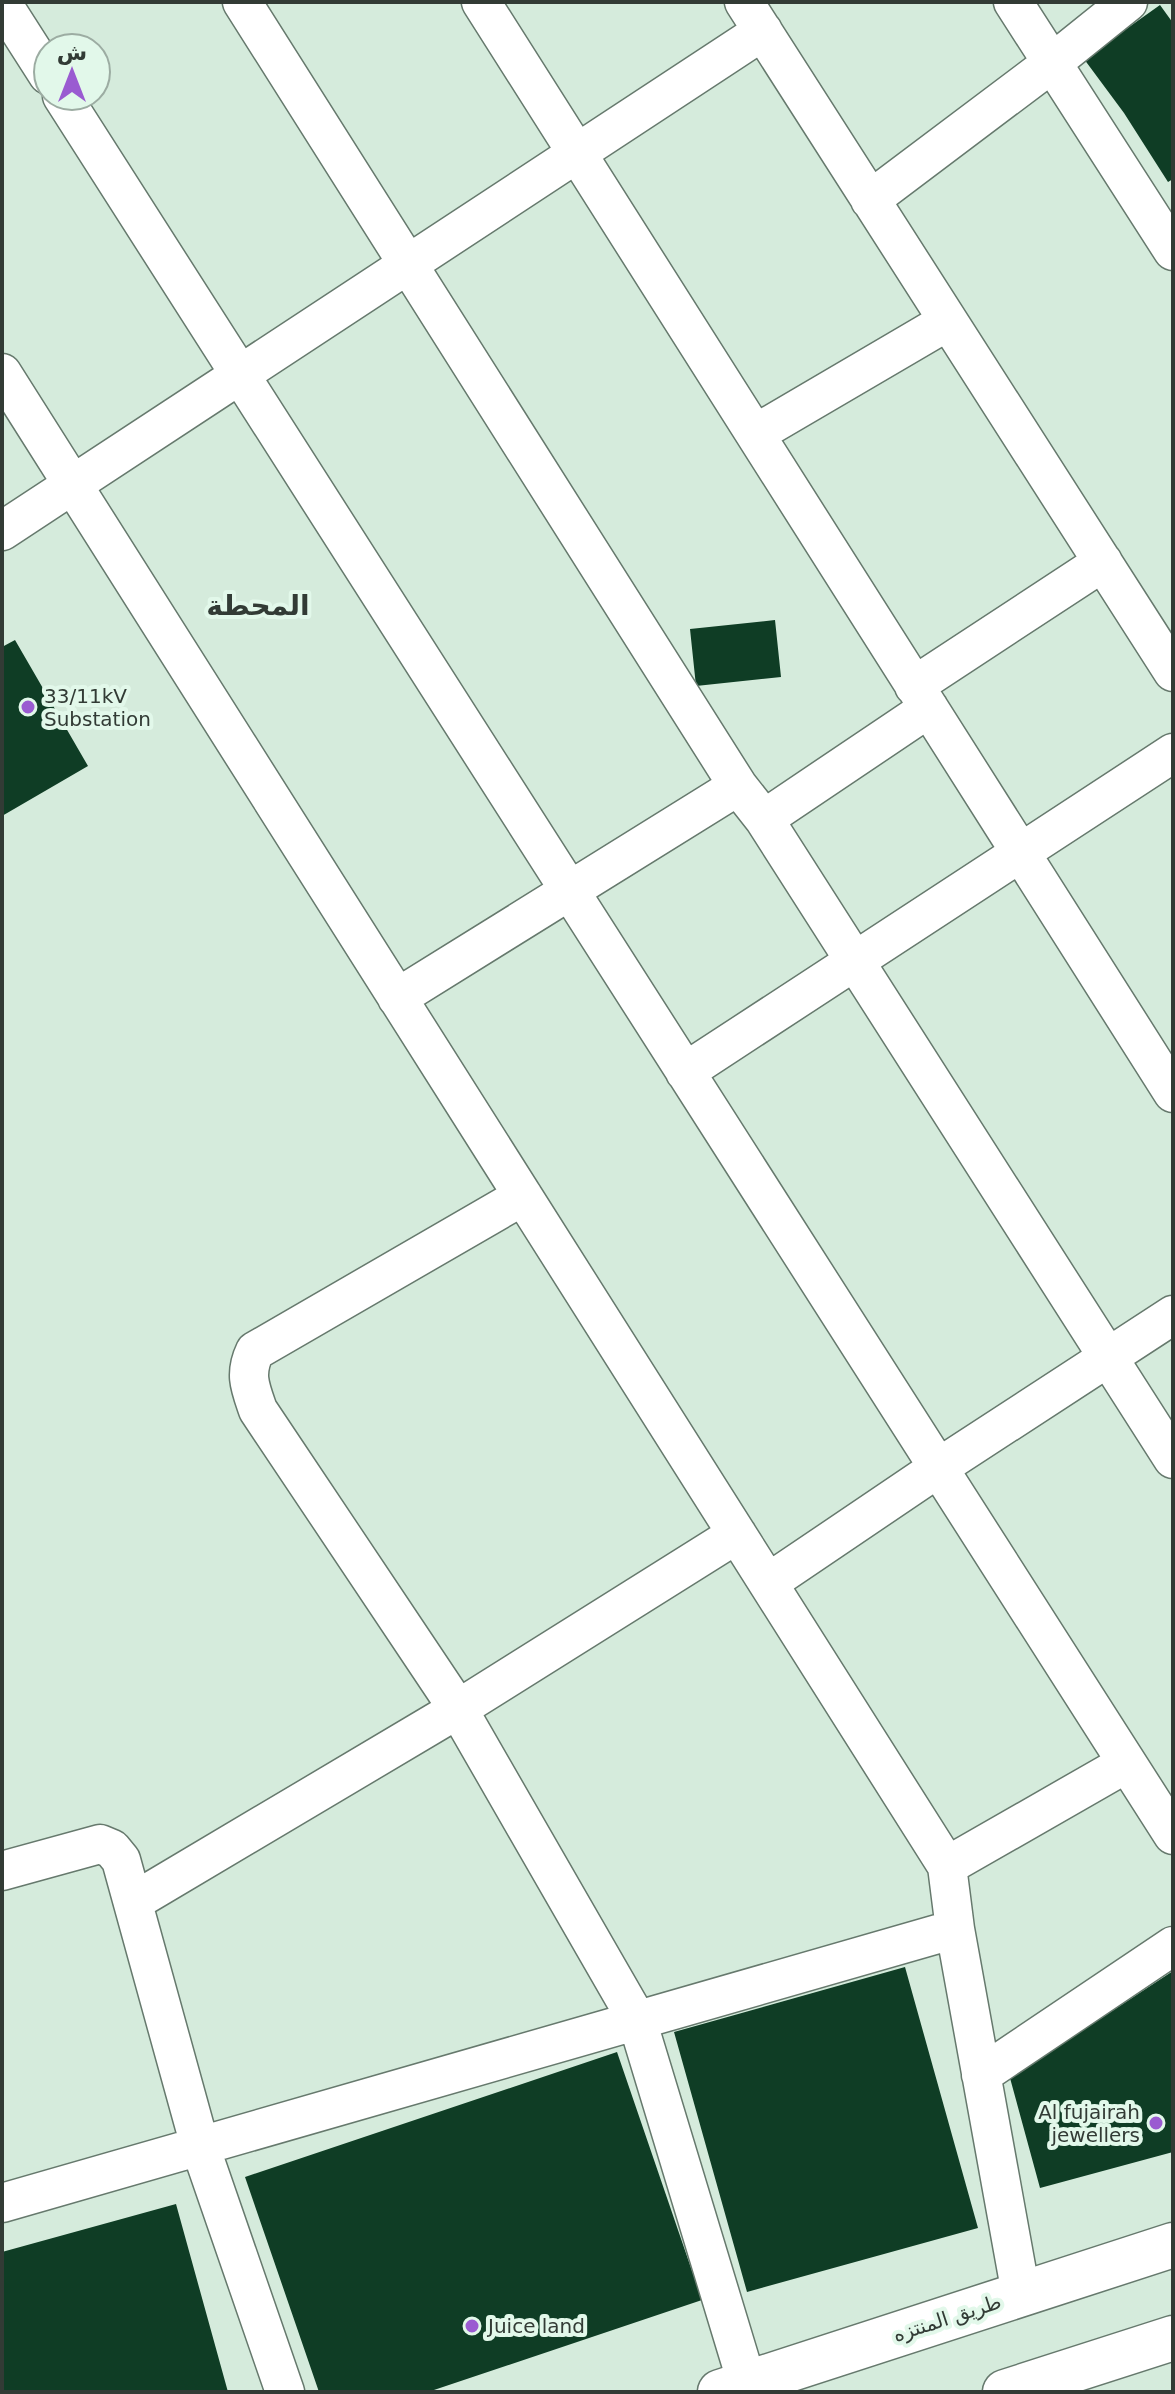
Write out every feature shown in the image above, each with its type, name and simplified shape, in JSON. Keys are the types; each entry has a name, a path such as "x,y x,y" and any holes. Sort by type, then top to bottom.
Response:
{"street":[{"path":"242,2 738,786 764,819 1173,1459"},
{"path":"481,2 1173,1093"},
{"path":"1013,2 1173,251"},
{"path":"870,200 1128,2"},
{"path":"2,3 32,50"},
{"path":"2,531 577,153 753,17 1173,672"},
{"path":"72,112 1173,1835"},
{"path":"755,434 948,321"},
{"path":"2,373 947,1866 955,1929 1021,2294"},
{"path":"764,819 1103,562"},
{"path":"685,1072 1173,753"},
{"path":"397,998 738,786"},
{"path":"523,1196 255,1351 248,1366 250,1386 258,1410 458,1709 637,2020 734,2388"},
{"path":"768,1583 1173,1315"},
{"path":"133,1902 458,1709 737,1534"},
{"path":"947,1866 1127,1763"},
{"path":"2,1871 100,1844 112,1849 121,1860 200,2146 285,2392"},
{"path":"2,2203 955,1929"},
{"path":"981,2075 1173,1946"},
{"name":"طريق المنتزه","path":"734,2388 1173,2245"},
{"path":"1005,2392 1058,2382 1173,2338"}],"building":[{"path":"1160,5 1173,23 1173,179 1168,182 1124,113 1084,59"},
{"path":"775,620 781,677 696,686 690,629"},
{"name":"33/11kV Substation","path":"15,640 88,766 2,816 2,647"},
{"path":"905,1967 978,2228 747,2292 674,2032"},
{"path":"1173,1971 1173,2152 1040,2188 1010,2078"},
{"path":"617,2052 702,2300 428,2392 319,2392 245,2177"},
{"path":"176,2204 228,2392 2,2392 2,2252"}],"place":[{"name":"33/11kV Substation","path":"28,707"},
{"name":"Al fujairah jewellers","path":"1156,2123"},
{"name":"Juice land","path":"472,2326"}],"district":[{"name":"المحطة","path":"258,605"}]}
